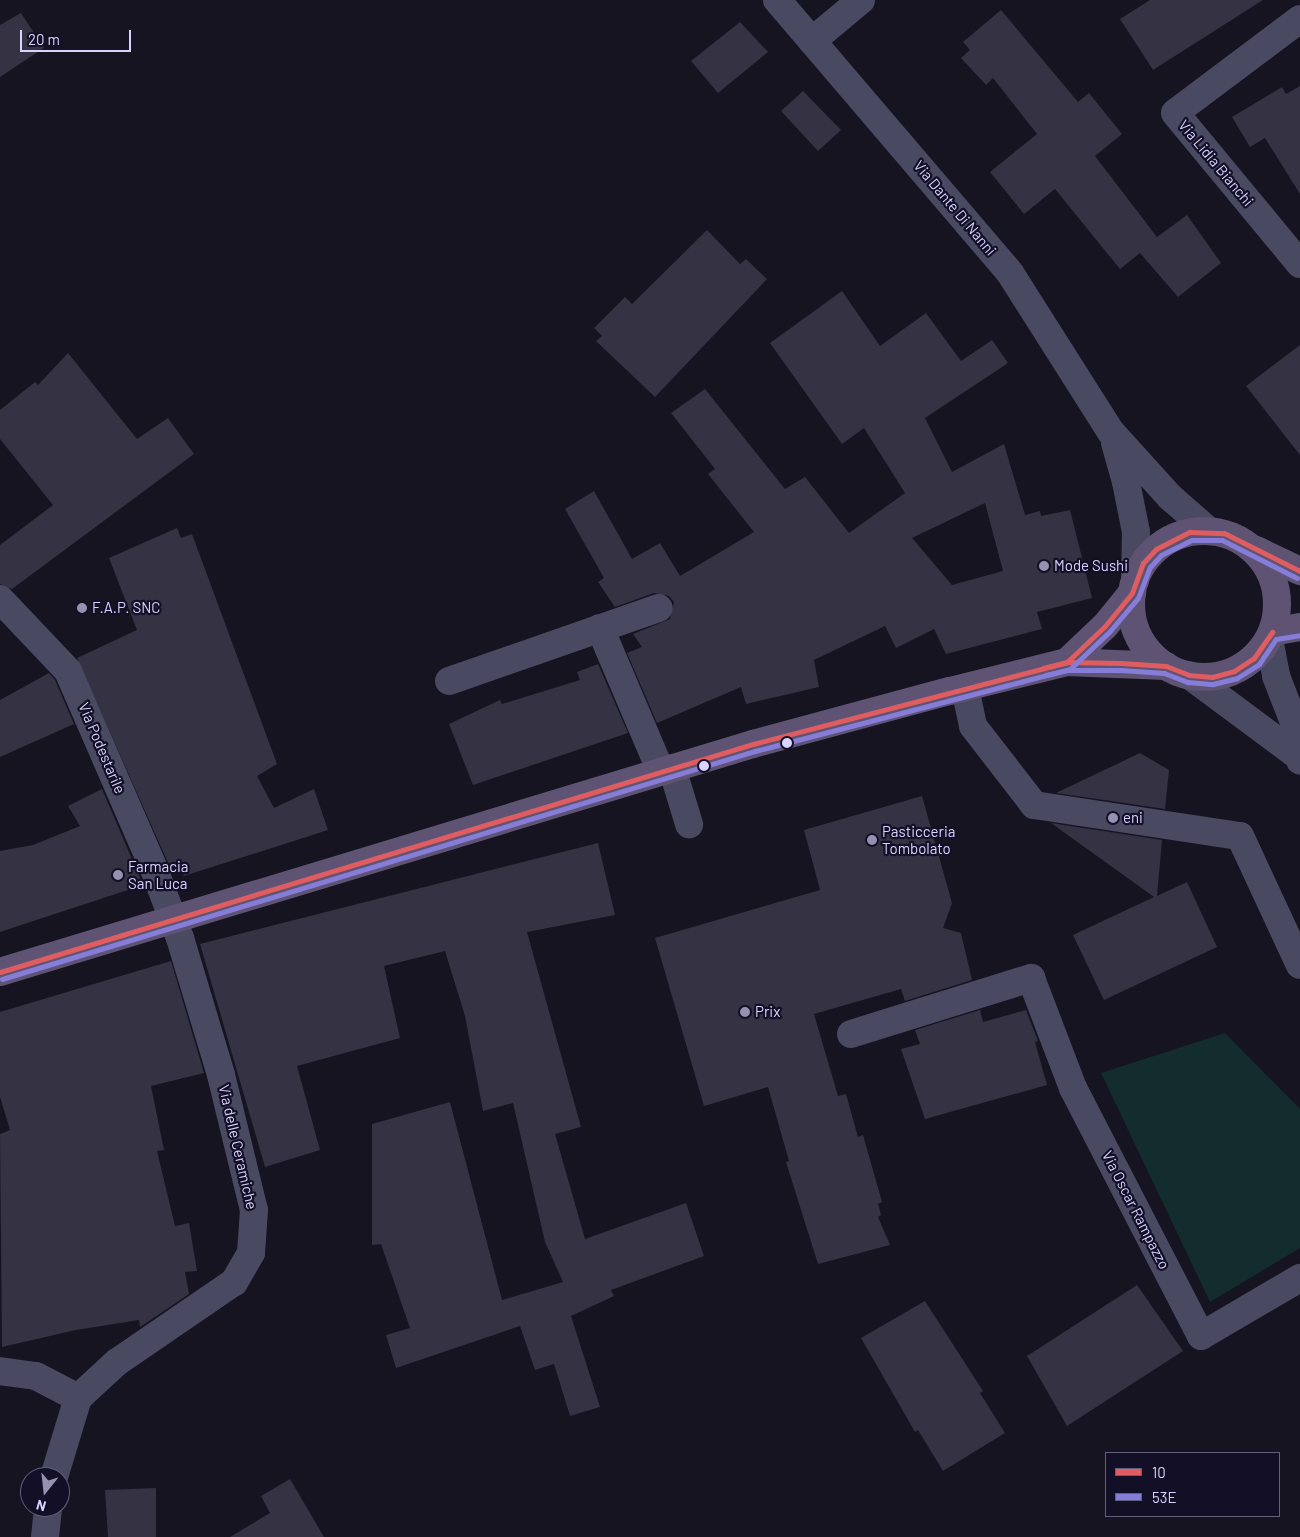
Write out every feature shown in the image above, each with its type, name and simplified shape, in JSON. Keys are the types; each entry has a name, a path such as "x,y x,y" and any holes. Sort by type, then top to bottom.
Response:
{"main road":[{"path":"1067,662 1106,626 1133,587 1143,563 1156,549 1190,532 1209,531 1224,533 1300,571"},
{"path":"0,972 173,917 667,770 1067,662 1177,671 1212,677 1234,671 1254,658 1270,636 1277,614 1277,595 1264,560 1250,547"},
{"path":"1133,587 1132,614 1138,635 1150,653 1177,671"},
{"path":"1270,636 1300,627"}],"street":[{"name":"Via Dante Di Nanni","path":"777,0 1010,273 1111,432 1170,497 1209,531"},
{"path":"812,41 861,0"},
{"name":"Via Lidia Bianchi","path":"1300,18 1175,113 1300,264"},
{"name":"Via Dante Di Nanni","path":"1111,432 1126,482 1136,532 1133,587"},
{"name":"Via Podestarile","path":"0,599 68,671 173,917"},
{"path":"449,681 659,608"},
{"path":"600,628 667,770 689,824"},
{"path":"1270,636 1276,676 1295,725 1299,759"},
{"path":"1177,671 1299,759"},
{"path":"965,688 973,726 1034,806 1240,836 1300,965"},
{"name":"Via delle Ceramiche","path":"78,1398 117,1362 234,1282 251,1252 254,1210 221,1075 173,917"},
{"name":"Via Oscar Rampazzo","path":"851,1034 1031,978 1073,1088 1201,1336 1300,1278"},
{"path":"0,1372 36,1376 78,1398 57,1467"},
{"path":"45,1537 47,1517"}],"green space":[{"path":"1225,1033 1300,1109 1300,1248 1210,1302 1101,1073"}],"building":[{"path":"1150,0 1263,0 1153,70 1120,19"},
{"path":"1001,10 1078,102 1089,93 1122,134 1095,156 1157,237 1187,215 1221,263 1178,297 1140,253 1120,269 1055,189 1024,214 990,172 1037,134 993,78 986,85 961,58 970,50 963,42"},
{"path":"21,13 44,48 0,77 0,25"},
{"path":"740,22 768,52 718,93 691,61"},
{"path":"1300,86 1300,194 1265,138 1250,147 1232,117 1282,87 1286,94"},
{"path":"803,91 841,130 818,151 781,111"},
{"path":"707,230 740,264 746,259 767,279 655,397 596,341 602,336 594,328 625,297 632,304"},
{"path":"842,291 880,346 926,313 961,361 992,340 1008,363 925,418 952,472 1004,444 1025,515 1040,511 1041,516 1070,510 1092,598 1037,612 1042,629 946,654 934,629 896,648 885,626 814,660 819,687 746,704 741,687 657,723 627,653 642,647 633,634 670,619 674,602 669,596 654,593 615,607 598,582 604,578 565,509 594,491 632,559 660,543 680,576 754,532 708,474 715,469 671,413 705,389 785,489 805,477 849,533 905,493 864,428 842,444 770,343","holes":["985,503 1003,571 952,585 912,538"]},
{"path":"1300,345 1300,455 1246,386"},
{"path":"68,353 137,439 168,418 194,454 12,589 0,584 0,545 53,505 0,439 0,410 35,382 38,385"},
{"path":"177,528 181,538 192,534 277,764 257,776 274,808 314,789 328,830 184,876 182,871 173,874 77,658 137,630 109,558"},
{"path":"598,664 628,733 473,785 449,724 500,700 502,704 580,680 577,672"},
{"path":"49,673 55,680 74,724 0,757 0,700"},
{"path":"1140,753 1169,770 1165,809 1056,793"},
{"path":"102,789 143,885 0,932 0,851 33,845 80,826 68,806"},
{"path":"922,796 952,903 943,928 961,933 972,980 905,1001 901,989 814,1014 838,1096 846,1094 858,1137 863,1135 882,1202 878,1204 881,1215 878,1217 890,1245 818,1264 786,1162 789,1161 768,1087 704,1106 655,938 820,890 804,830"},
{"path":"1051,823 1162,840 1157,896 1187,882 1217,947 1104,1000 1073,935 1154,897"},
{"path":"598,843 615,915 527,932 581,1127 555,1134 585,1239 686,1203 704,1256 611,1290 614,1296 571,1316 600,1407 570,1416 554,1364 535,1370 520,1326 396,1368 386,1335 410,1328 381,1244 372,1245 372,1124 450,1102 502,1300 563,1282 545,1242 513,1103 483,1111 465,1016 445,951 384,966 400,1038 297,1066 320,1150 265,1167 200,944"},
{"path":"171,961 204,1073 151,1086 164,1150 157,1151 175,1226 189,1223 197,1271 185,1272 189,1294 140,1327 139,1320 76,1330 2,1347 0,1134 10,1130 0,1097 0,1012"},
{"path":"980,1010 983,1022 1026,1010 1038,1041 1035,1042 1047,1085 925,1119 901,1049 920,1044 915,1030"},
{"path":"1137,1285 1183,1351 1067,1426 1027,1356"},
{"path":"925,1301 983,1391 980,1393 1005,1433 943,1471 918,1430 915,1432 861,1338"},
{"path":"290,1479 324,1537 230,1537 270,1513 261,1496"},
{"path":"156,1488 156,1537 108,1537 105,1490"}],"transit line":[{"name":"10","path":"0,972 753,744 1067,662 1105,626 1132,593 1143,563 1156,549 1190,532 1224,533 1300,571"},
{"name":"53E","path":"2,979 755,751 1070,669 1110,631 1138,598 1150,567 1161,555 1192,540 1222,540 1297,578"},
{"name":"10","path":"1043,668 1067,662 1121,663 1166,666 1189,675 1212,677 1234,671 1254,658 1272,632"},
{"name":"53E","path":"1046,675 1068,670 1121,670 1164,673 1188,682 1213,684 1237,678 1259,664 1276,639 1300,635"}],"place":[{"name":"Mode Sushi","path":"1044,566"},
{"name":"F.A.P. SNC","path":"82,608"},
{"name":"eni","path":"1113,818"},
{"name":"Pasticceria Tombolato","path":"872,840"},
{"name":"Farmacia San Luca","path":"118,875"},
{"name":"Prix","path":"745,1012"}]}
